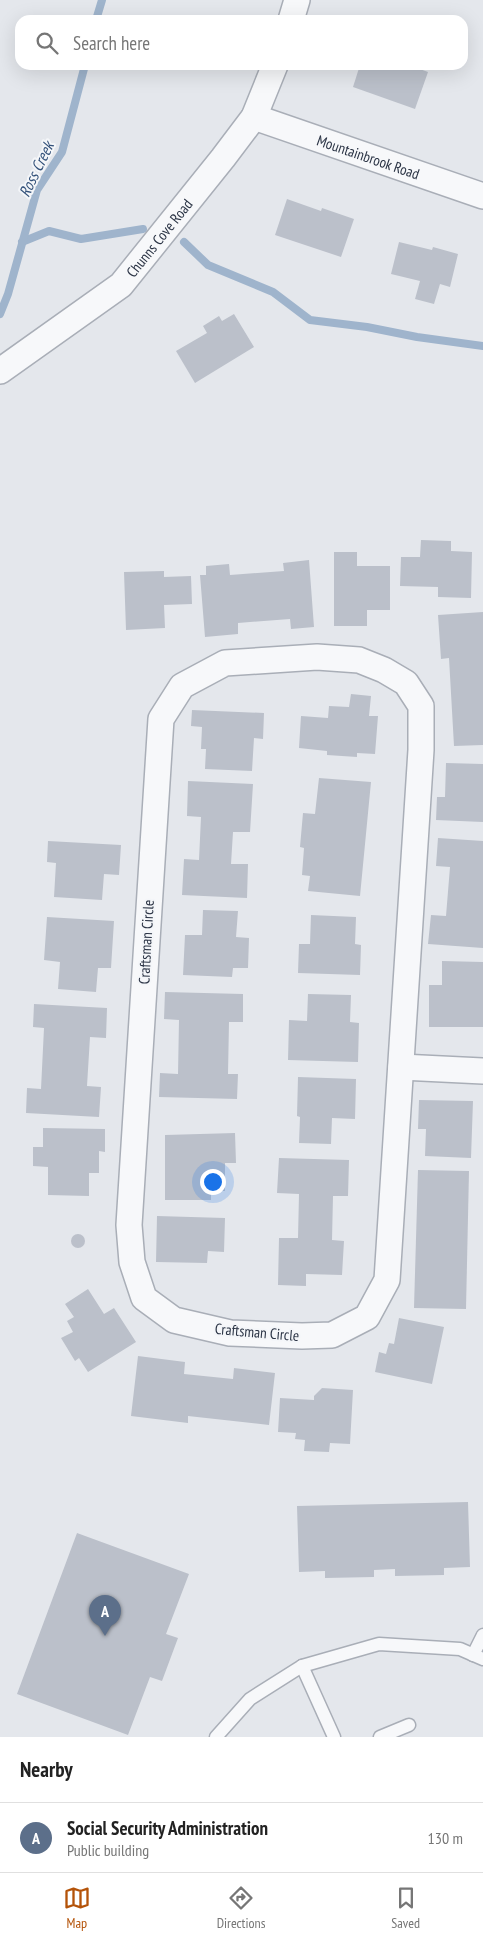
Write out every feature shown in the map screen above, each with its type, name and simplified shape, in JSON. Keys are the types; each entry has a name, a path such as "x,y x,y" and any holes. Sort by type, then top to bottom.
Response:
{"street":[{"path":"292,15 297,0"},
{"name":"Chunns Cove Road","path":"0,372 121,285 223,158 254,116 273,70"},
{"name":"Mountainbrook Road","path":"254,116 483,196"},
{"name":"Craftsman Circle","path":"317,657 359,660 384,670 406,683 421,706 421,760 401,1067 387,1280 367,1317 332,1335 302,1336 230,1333 174,1320 144,1298 132,1262 129,1224 161,718 182,686 225,663 317,657"},
{"path":"401,1067 483,1070"}],"lane":[{"path":"216,1737 250,1699 302,1666 379,1644 460,1649 478,1657 483,1635"},
{"path":"302,1666 334,1737"},
{"path":"380,1737 409,1725"}],"building":[{"path":"358,70 423,70 428,72 415,109 353,87"},
{"path":"287,199 321,211 322,208 354,219 341,257 275,235"},
{"path":"399,242 432,250 433,247 458,254 450,287 440,284 434,304 415,299 420,281 391,274"},
{"path":"234,314 254,347 195,383 176,351 207,333 203,326 219,316 222,321"},
{"path":"421,540 451,541 451,551 472,552 471,598 438,597 438,587 400,586 401,557 420,557"},
{"path":"334,552 357,552 357,566 390,566 390,610 367,610 367,626 334,626"},
{"path":"309,560 314,627 291,629 290,619 238,623 238,634 205,637 200,575 206,575 206,566 229,564 230,575 284,571 283,563"},
{"path":"164,571 164,577 191,576 192,604 164,605 165,628 126,630 124,572"},
{"path":"483,612 483,745 454,746 449,658 441,659 438,615"},
{"path":"351,694 371,696 369,716 378,716 375,754 357,753 357,757 327,755 327,751 299,748 301,716 328,718 329,706 349,707"},
{"path":"192,710 264,713 263,739 254,738 252,771 205,769 206,749 201,749 202,727 191,726"},
{"path":"446,763 483,764 483,822 436,820 437,797 445,797"},
{"path":"319,778 371,782 360,896 308,891 310,876 302,875 304,848 300,847 303,813 315,814"},
{"path":"188,781 253,784 250,832 233,832 231,864 248,864 247,898 182,895 184,859 199,860 201,817 187,816"},
{"path":"438,838 483,841 483,948 428,944 431,915 446,916 450,867 436,866"},
{"path":"48,841 121,845 119,875 104,874 102,900 54,897 56,863 47,862"},
{"path":"203,910 238,911 236,937 249,938 248,968 233,968 232,977 183,975 185,935 202,935"},
{"path":"311,915 356,917 355,944 361,945 360,975 298,973 299,944 310,944"},
{"path":"47,917 114,921 111,968 98,968 96,992 58,989 60,962 44,960"},
{"path":"442,961 483,962 483,1027 429,1027 429,985 442,985"},
{"path":"165,992 243,994 243,1022 229,1022 228,1074 238,1074 237,1099 159,1097 160,1073 178,1074 179,1020 164,1019"},
{"path":"308,994 351,995 350,1022 359,1023 358,1062 288,1060 289,1020 307,1021"},
{"path":"34,1004 107,1008 106,1038 90,1037 87,1086 101,1087 99,1117 26,1113 27,1088 41,1089 44,1028 33,1027"},
{"path":"298,1077 356,1079 355,1119 332,1118 331,1144 299,1143 300,1117 297,1116"},
{"path":"419,1100 473,1101 471,1158 425,1156 426,1129 418,1129"},
{"path":"43,1128 105,1129 105,1152 99,1151 99,1173 89,1173 89,1196 48,1195 48,1167 33,1166 33,1147 43,1147"},
{"path":"235,1133 236,1163 225,1163 225,1191 211,1191 211,1200 165,1200 165,1135"},
{"path":"279,1158 349,1160 348,1196 333,1196 332,1240 344,1241 342,1275 306,1274 306,1286 278,1285 279,1238 298,1238 299,1194 277,1193"},
{"path":"418,1170 469,1171 466,1309 414,1308"},
{"path":"157,1216 225,1218 224,1252 208,1251 207,1263 156,1262"},
{"path":"75,1234 81,1234 85,1241 81,1248 75,1248 71,1244 71,1238"},
{"path":"88,1289 104,1314 114,1308 136,1342 88,1372 79,1358 75,1361 61,1338 73,1332 67,1321 74,1317 65,1304"},
{"path":"399,1318 444,1327 432,1384 375,1372 379,1352 386,1354 389,1343 394,1344"},
{"path":"138,1356 185,1362 184,1374 233,1379 234,1368 275,1373 269,1425 188,1416 188,1423 131,1416"},
{"path":"322,1388 353,1390 350,1444 330,1443 329,1452 304,1451 305,1440 295,1439 296,1433 278,1432 280,1398 314,1400 314,1396"},
{"path":"468,1502 470,1567 444,1568 444,1575 395,1576 395,1569 374,1570 374,1577 325,1578 325,1571 299,1572 297,1506"},
{"path":"77,1533 189,1574 166,1634 178,1638 162,1681 150,1677 128,1735 17,1694"}],"waterway":[{"name":"Ross Creek","path":"98,15 102,0"},
{"name":"Ross Creek","path":"0,314 8,294 37,190 62,152 84,70"},
{"path":"22,242 49,231 81,239 143,229"},
{"path":"184,242 208,265 273,292 310,320 367,327 417,337 483,346"}],"place":[{"name":"Social Security Administration","path":"105,1636"}]}
